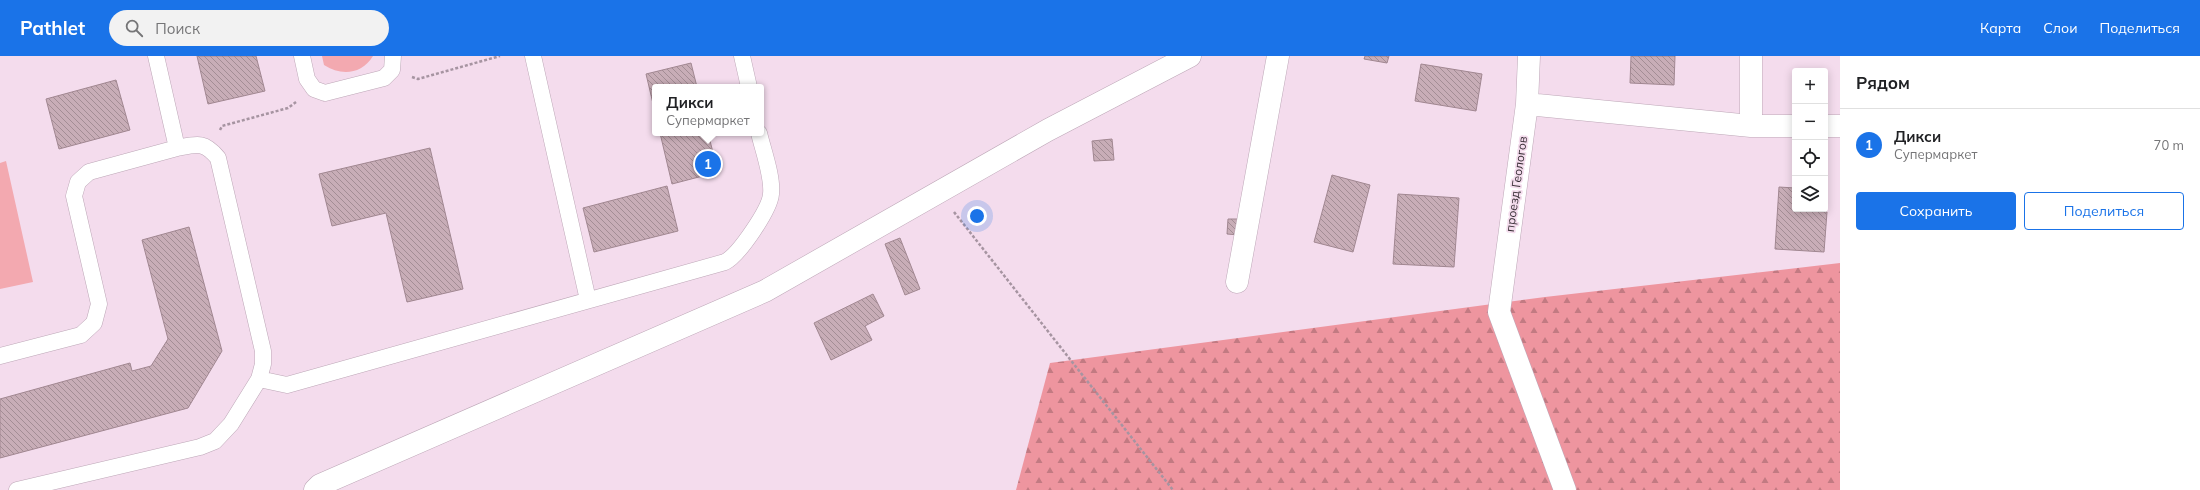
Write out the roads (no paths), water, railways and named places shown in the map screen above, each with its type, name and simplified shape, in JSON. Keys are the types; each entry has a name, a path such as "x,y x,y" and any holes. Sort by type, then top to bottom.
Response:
{"street":[{"path":"315,490 320,485 765,291 1048,130 1190,56"},
{"path":"1237,282 1278,56"},
{"name":"проезд Геологов","path":"1529,56 1527,104 1499,312 1565,490"},
{"path":"1751,56 1751,126"},
{"path":"1527,104 1751,126 1792,126"},
{"path":"1828,126 1840,126"}],"lane":[{"path":"156,56 178,148"},
{"path":"302,56 307,79 314,89 324,93 384,78 393,63"},
{"path":"533,56 588,300"},
{"path":"742,56 748,84"},
{"path":"259,379 287,385 725,262 739,252 767,206 772,194 760,136"},
{"path":"0,356 82,335 94,323 99,304 74,196 78,182 89,172 178,148 197,144 210,148 218,158 263,351 264,364 259,379 231,424 215,441 200,447 17,490"}],"place":[{"name":"Дикси","path":"708,164"}]}
